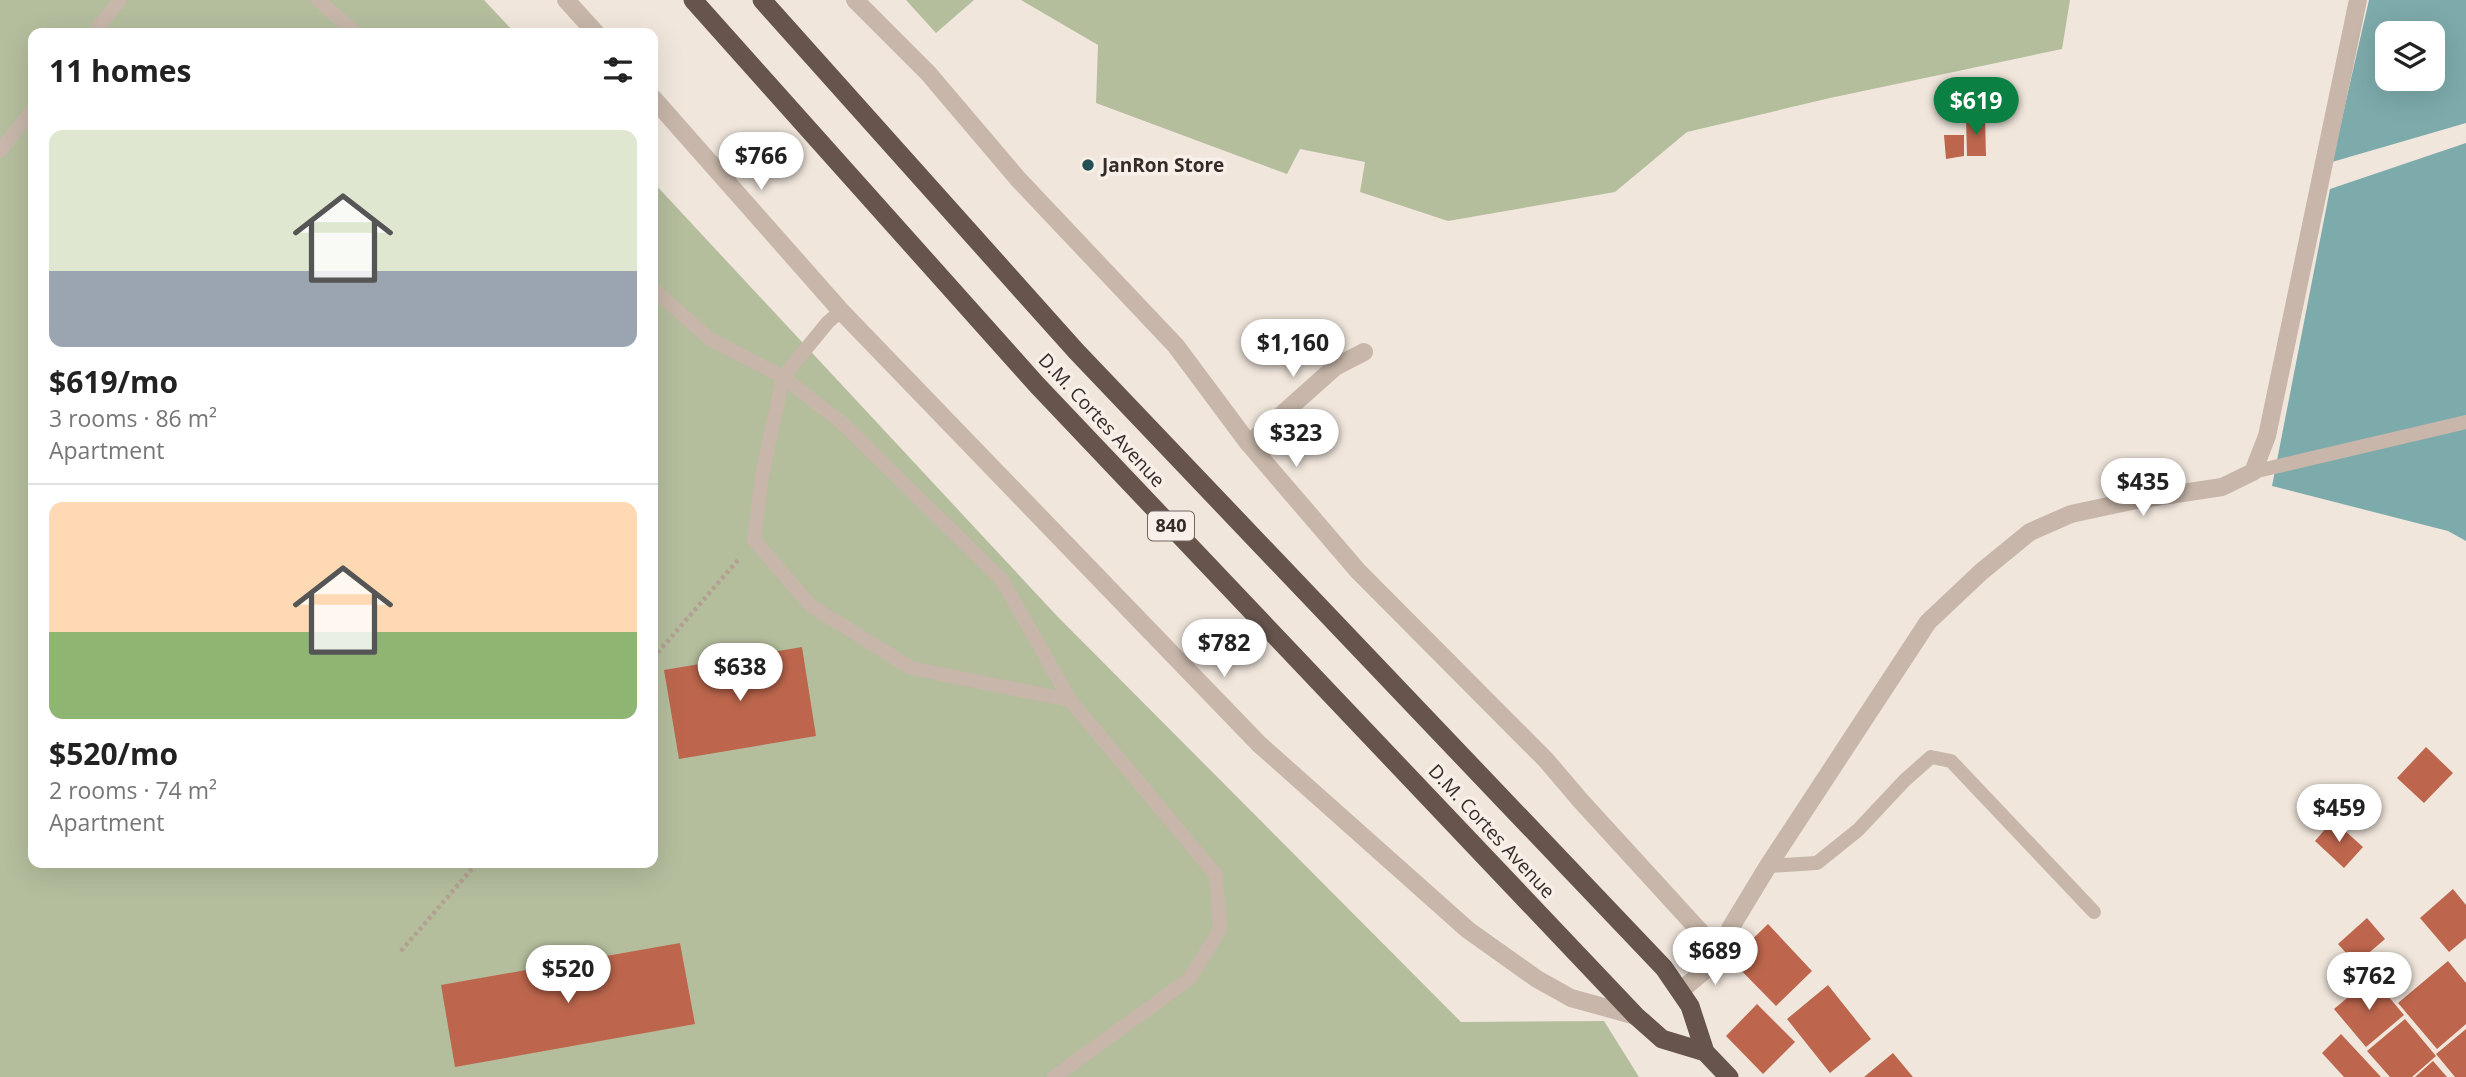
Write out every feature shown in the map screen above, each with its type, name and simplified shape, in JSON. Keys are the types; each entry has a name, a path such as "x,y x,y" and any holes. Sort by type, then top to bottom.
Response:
{"highway":[{"name":"D.M. Cortes Avenue","path":"693,0 1037,385 1636,1016 1662,1040 1705,1052"},
{"name":"D.M. Cortes Avenue","path":"762,0 1076,351 1664,968 1690,1006 1705,1052 1729,1077"}],"street":[{"path":"566,0 591,28"},
{"path":"855,0 928,73 1018,180 1176,346 1249,444 1358,571 1546,760 1719,953"},
{"path":"1680,991 1703,972 1719,953 1731,927 1768,866 1928,622 1981,572 2030,532 2071,514 2136,500 2222,487 2253,472 2267,436 2358,0"},
{"path":"658,103 841,311 1259,744 1468,930 1537,979 1572,998 1636,1016"},
{"path":"1249,444 1335,367 1364,352"}],"lane":[{"path":"98,28 120,0"},
{"path":"318,0 350,28"},
{"path":"0,151 28,115"},
{"path":"658,293 710,339 783,377 842,423 1002,580 1070,700 1216,875 1220,930 1189,978 1054,1077"},
{"path":"841,311 828,322 783,377 762,476 754,540 811,606 911,668 1070,700"},
{"path":"2253,472 2466,422"},
{"path":"1768,866 1817,863 1858,830 1905,780 1931,757 1951,761 2094,912"}],"path":[{"path":"658,652 754,540"},
{"path":"401,951 473,868"}],"green space":[{"path":"0,0 484,0 510,28 28,28 28,868 658,868 658,187 1057,616 1461,1022 1604,1021 1639,1077 0,1077"},
{"path":"906,0 974,0 936,33"},
{"path":"1021,0 2070,0 2062,49 1830,98 1687,132 1615,192 1448,221 1360,192 1365,162 1300,149 1287,174 1096,103 1098,45"}],"water":[{"path":"2369,0 2466,0 2466,123 2332,162"},
{"path":"2466,143 2466,541 2448,531 2272,486 2330,189"}],"building":[{"path":"1966,117 1985,118 1986,156 1967,156"},
{"path":"1944,135 1964,135 1964,156 1946,159"},
{"path":"802,647 816,736 679,759 664,670"},
{"path":"2426,747 2453,773 2424,803 2397,778"},
{"path":"2333,820 2363,847 2344,868 2315,841"},
{"path":"2453,889 2466,905 2466,938 2449,952 2420,918"},
{"path":"2367,918 2385,939 2356,964 2338,944"},
{"path":"1768,924 1812,971 1776,1006 1731,960"},
{"path":"680,943 695,1024 455,1067 441,985"},
{"path":"2448,961 2466,983 2466,1024 2437,1049 2398,1003"},
{"path":"2372,977 2404,1015 2366,1047 2334,1009"},
{"path":"1828,985 1871,1039 1830,1073 1787,1019"},
{"path":"1757,1004 1795,1042 1763,1074 1726,1036"},
{"path":"2405,1019 2436,1056 2412,1077 2390,1077 2367,1051"},
{"path":"2466,1029 2466,1077 2455,1077 2436,1054"},
{"path":"2341,1034 2381,1077 2344,1077 2322,1053"},
{"path":"1893,1053 1913,1077 1864,1077"},
{"path":"2433,1061 2447,1077 2415,1077"}],"place":[{"name":"JanRon Store","path":"1088,165"}]}
